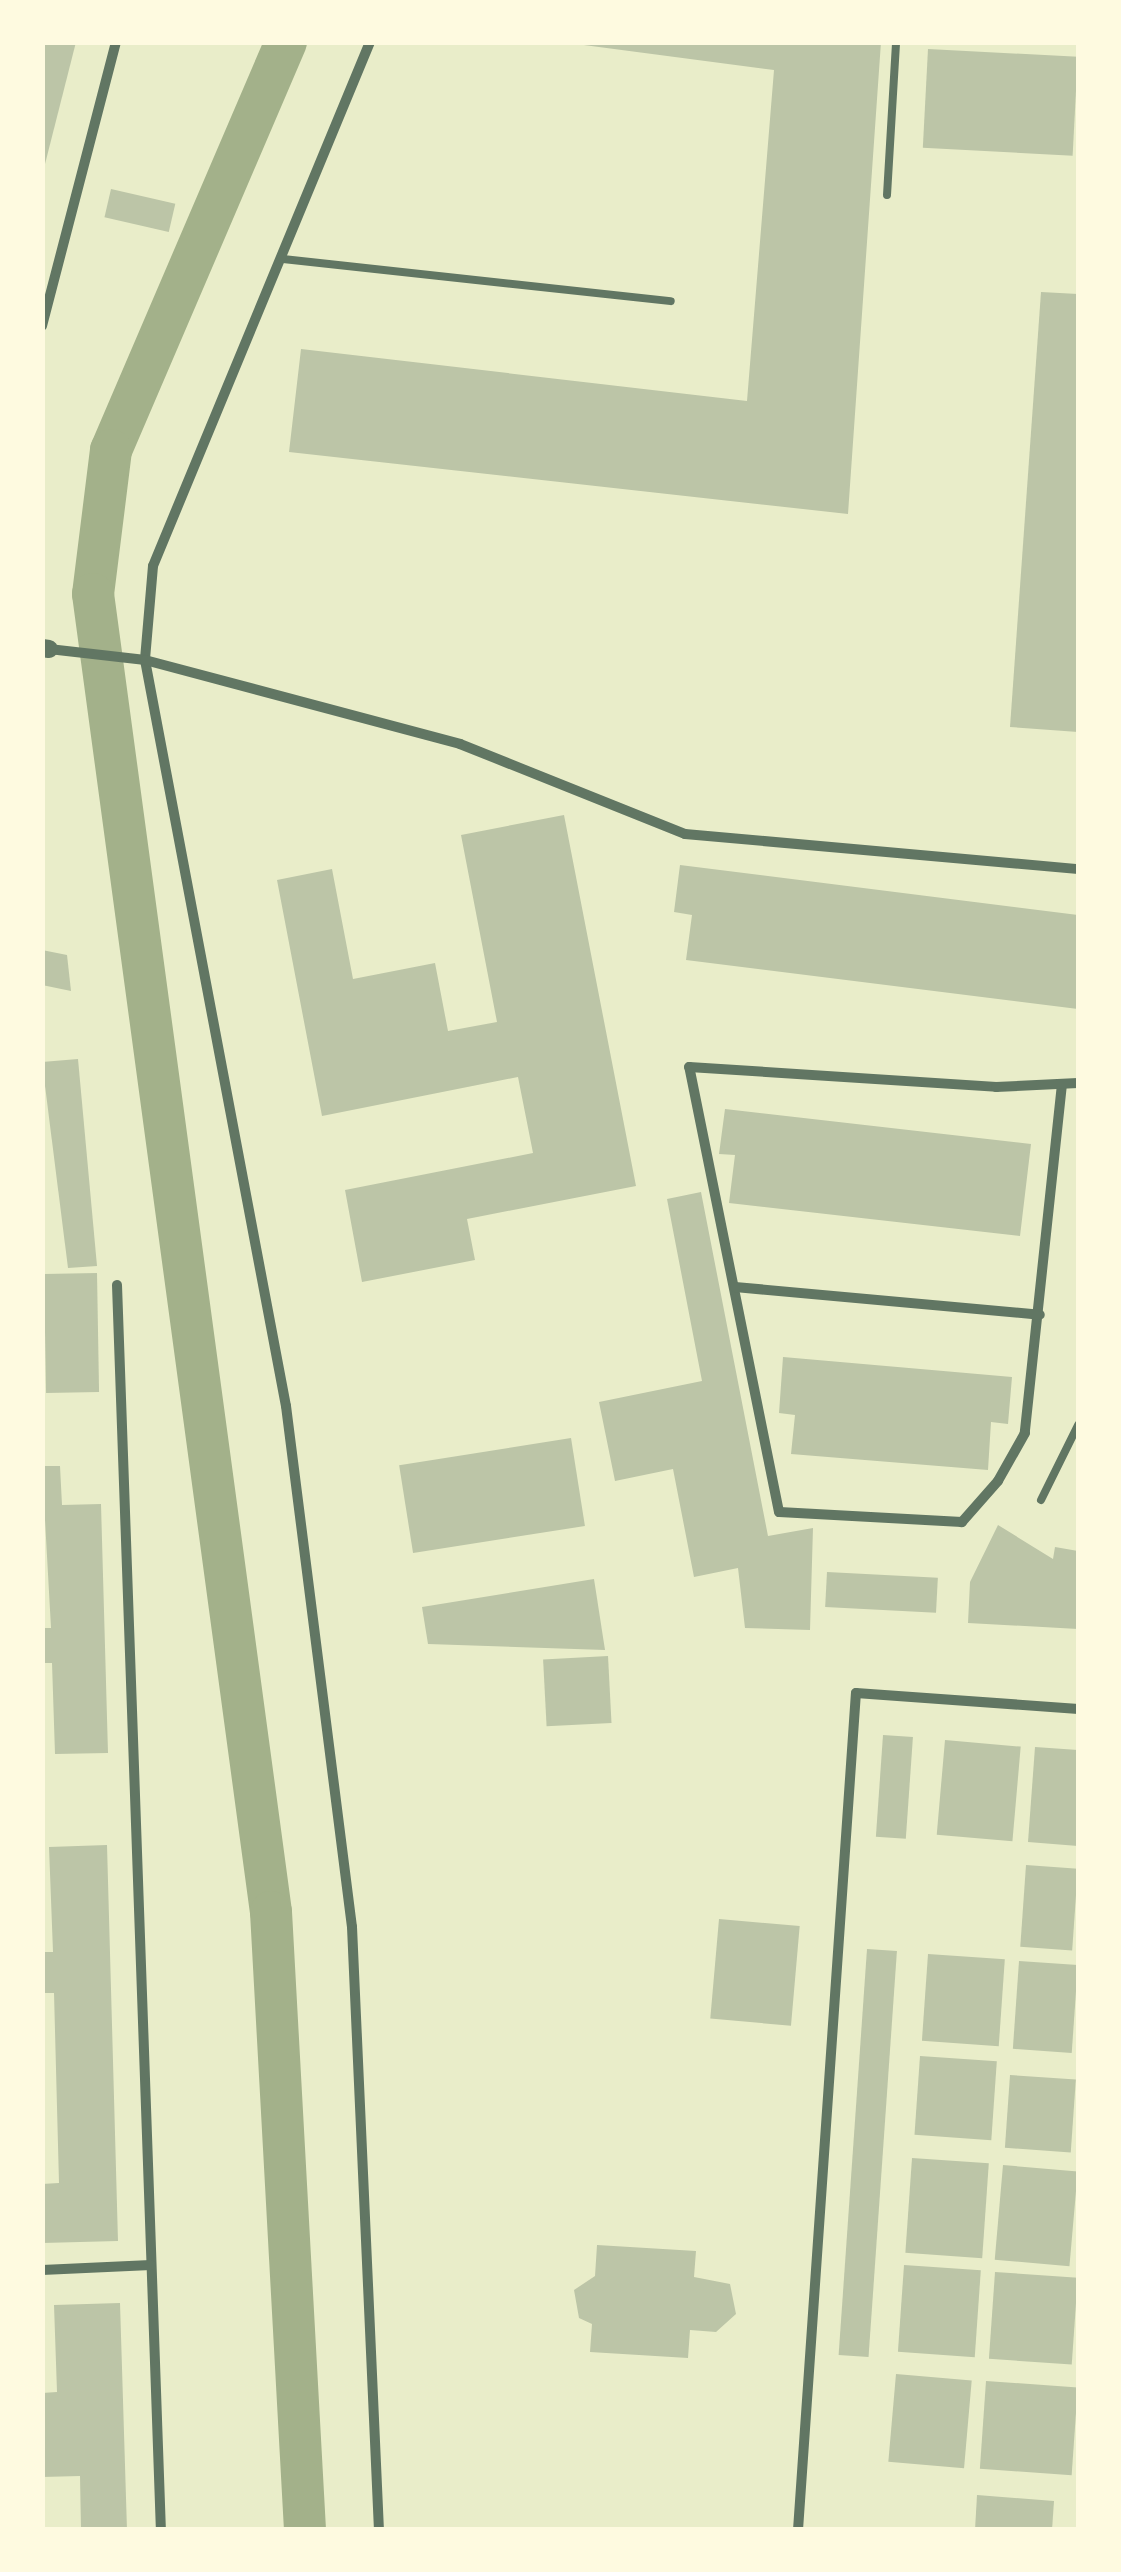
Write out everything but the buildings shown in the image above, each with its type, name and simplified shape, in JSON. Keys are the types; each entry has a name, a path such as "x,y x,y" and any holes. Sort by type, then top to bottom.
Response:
{"street":[{"path":"42,326 116,42"},
{"path":"370,42 153,566 143,660 286,1406 352,1927 379,2530"},
{"path":"46,648 143,660 460,744 685,834 1078,868"},
{"path":"1062,1084 1025,1433 962,1522 779,1512 689,1067 1078,1083"},
{"path":"117,1285 161,2530"},
{"path":"735,1287 1040,1314"},
{"path":"798,2530 856,1693 1078,1709"},
{"path":"42,2270 151,2265"}],"lane":[{"path":"887,194 896,42"},
{"path":"283,259 671,300"},
{"path":"1042,1500 1078,1424"}],"waterway":[{"path":"286,42 111,450 93,594 271,1912 305,2530"}]}
